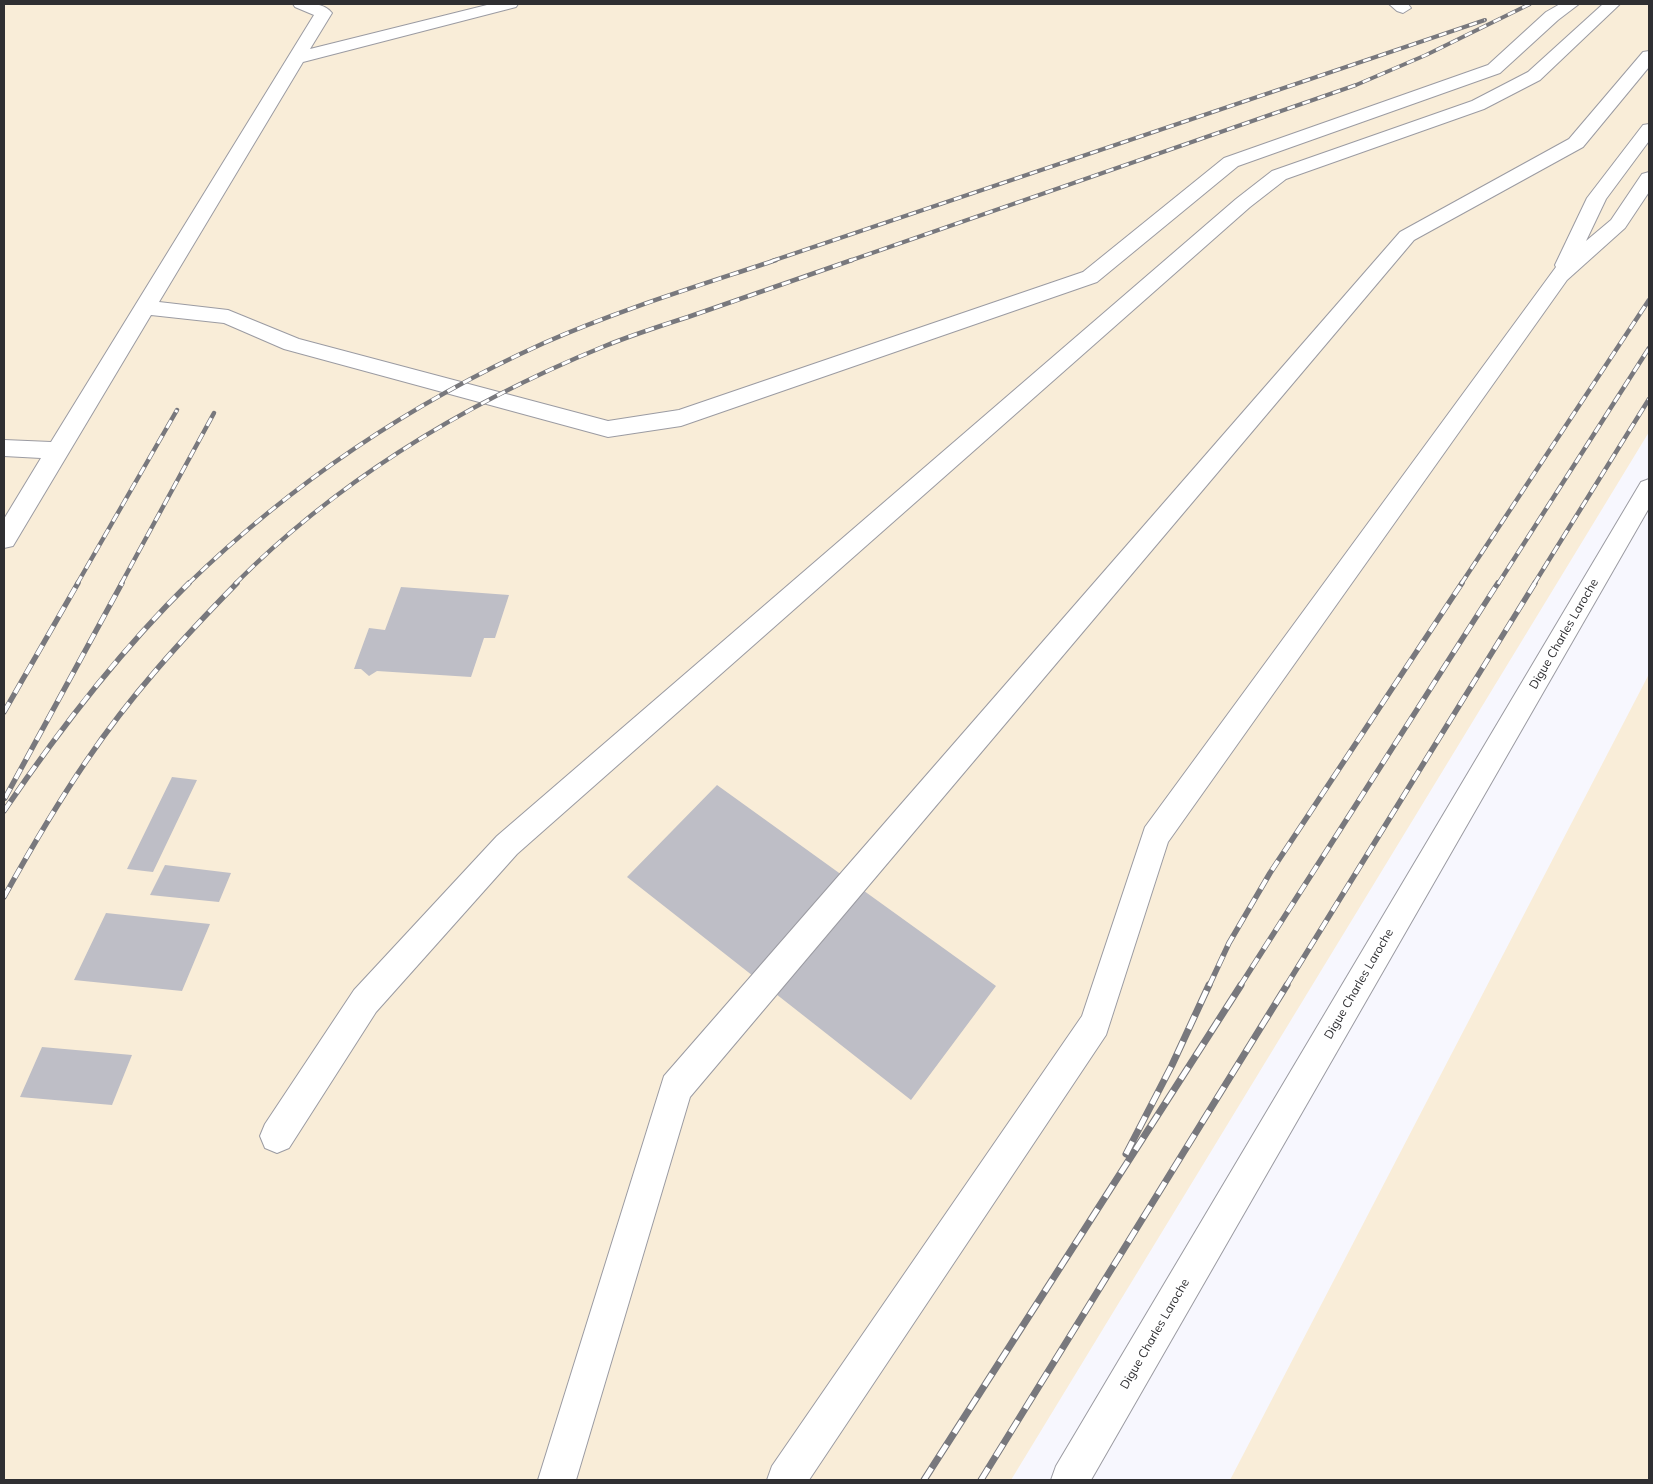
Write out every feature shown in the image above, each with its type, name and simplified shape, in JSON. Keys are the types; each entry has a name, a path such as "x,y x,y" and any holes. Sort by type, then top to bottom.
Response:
{"lane":[{"path":"4,539 324,13 301,4"},
{"path":"297,58 510,4"},
{"path":"144,307 228,317 292,344 516,406 608,429 682,418 1090,277 1230,162 1494,68 1552,16 1571,4"},
{"path":"277,1136 365,1001 507,845 1243,203 1279,175 1478,105 1534,76 1612,4"},
{"path":"557,1480 676,1088 1407,236 1576,144 1649,56"},
{"path":"786,1480 1095,1024 1155,836 1560,275 1597,198 1649,129"},
{"path":"1560,275 1618,224 1649,178"},
{"path":"4,448 57,451"},
{"name":"Digue Charles Laroche","path":"1070,1480 1649,488"}],"shaded area":[{"path":"4,4 1649,4 1649,432 1011,1480 4,1480"},
{"path":"1649,674 1649,1480 1230,1480"}],"building":[{"path":"401,587 509,595 495,638 484,638 471,677 377,671 369,676 361,669 354,669 369,628 385,630"},
{"path":"172,777 197,780 153,872 127,869"},
{"path":"717,785 996,986 911,1100 627,877"},
{"path":"165,865 231,873 219,902 150,895"},
{"path":"106,913 210,924 182,991 74,980"},
{"path":"42,1047 132,1055 112,1105 20,1097"}],"railway":[{"path":"849,261 1356,85 1426,55 1530,4"},
{"path":"772,261 1485,20"},
{"path":"188,584 228,547 311,479 400,419 447,392 495,366 572,331 659,299 776,260"},
{"path":"235,584 275,546 362,477 408,446 505,392 615,342 852,260"},
{"path":"1461,584 1649,300"},
{"path":"1498,584 1649,348"},
{"path":"1534,584 1649,399"},
{"path":"77,584 177,410"},
{"path":"121,584 214,413"},
{"path":"4,712 78,583"},
{"path":"5,798 122,583"},
{"path":"4,897 54,810 121,713 158,668 237,583"},
{"path":"1209,986 1229,943 1270,873 1462,583"},
{"path":"1240,986 1498,583"},
{"path":"1286,986 1535,583"},
{"path":"4,811 46,751 91,692 138,636 188,584"},
{"path":"1126,1154 1172,1065 1209,985"},
{"path":"924,1480 1241,985"},
{"path":"981,1480 1287,985"}]}
